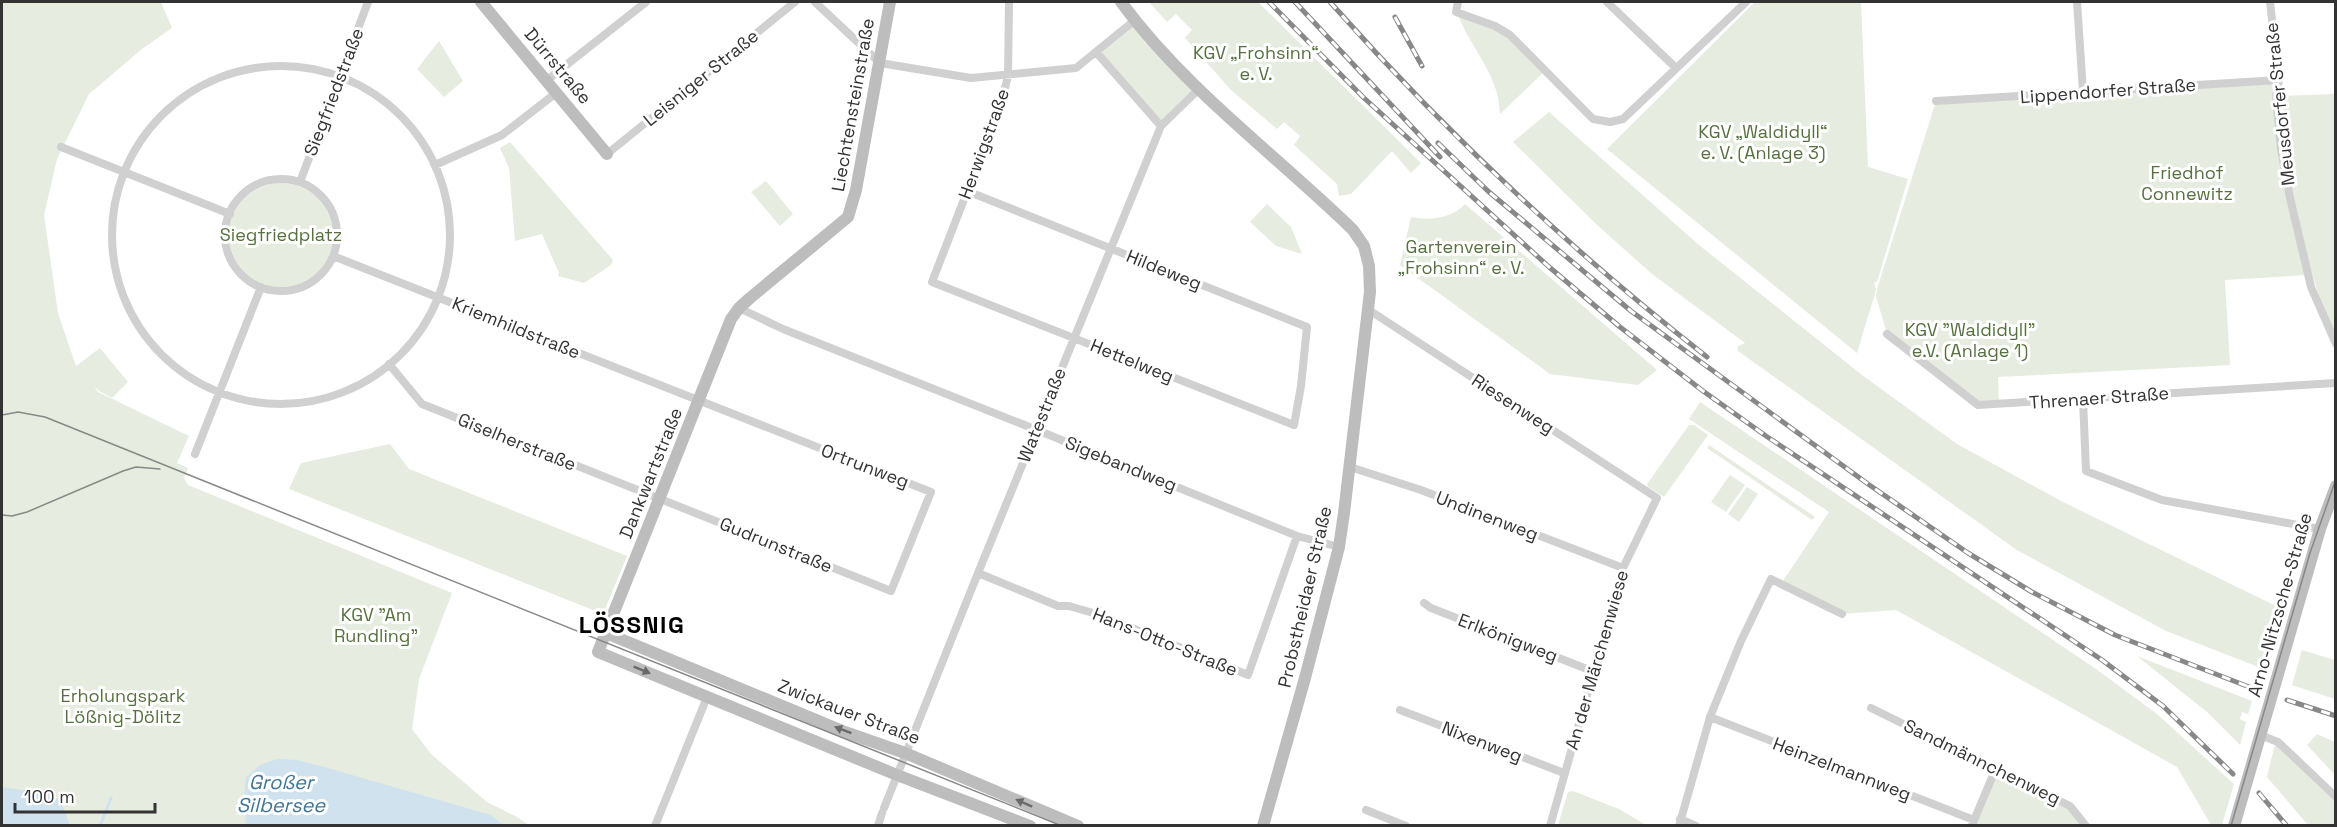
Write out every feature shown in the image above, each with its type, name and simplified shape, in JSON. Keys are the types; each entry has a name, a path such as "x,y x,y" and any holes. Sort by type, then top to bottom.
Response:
{"main road":[{"name":"Dürrstraße","path":"481,2 607,154"},
{"name":"Liechtensteinstraße","path":"739,308 848,217 853,204 890,2"},
{"path":"1121,2 1198,90"},
{"name":"Probstheidaer Straße","path":"1198,90 1353,230 1364,246 1369,266 1369,310 1339,547 1263,825"},
{"name":"Dankwartstraße","path":"707,697 598,652 731,320 739,308"},
{"name":"Arno-Nitzsche-Straße","path":"2234,825 2320,529 2336,486"},
{"name":"Zwickauer Straße","path":"606,633 1078,825"},
{"path":"707,697 897,775 1030,825"}],"street":[{"name":"Siegfriedstraße","path":"300,182 368,2"},
{"path":"546,81 646,2"},
{"name":"Leisniger Straße","path":"607,154 795,2"},
{"path":"815,2 880,63 971,78 1076,68 1135,20"},
{"name":"Herwigstraße","path":"932,282 1002,104 1008,76 1010,2"},
{"path":"1458,2 1456,12 1495,26 1510,35 1593,118 1610,122 1623,119 1746,2"},
{"path":"1607,2 1676,68"},
{"path":"2077,2 2083,92"},
{"name":"Meusdorfer Straße","path":"2270,2 2279,80 2276,97 2281,149 2290,198 2311,287 2336,344"},
{"path":"1096,52 1161,126"},
{"path":"273,66 303,67 340,76 372,93 395,110 420,139 435,165 447,202 450,234 446,270 438,297 419,332 390,364 350,389 298,403 261,403 220,392 194,380 164,357 140,327 127,303 116,267 112,241 116,200 125,172 140,143 160,118 186,96 214,80 247,69 273,66"},
{"name":"Lippendorfer Straße","path":"1936,101 2279,80"},
{"name":"Watestraße","path":"878,825 1073,338 1161,126 1198,90"},
{"path":"435,165 502,135 556,93"},
{"path":"61,147 230,214"},
{"path":"280,179 300,182 320,195 333,214 337,238 333,256 320,275 303,286 286,291 261,287 241,273 230,256 226,232 230,214 243,194 261,183 280,179"},
{"name":"Hildeweg","path":"967,191 1307,327 1301,386"},
{"name":"Kriemhildstraße","path":"333,256 699,401"},
{"name":"Hettelweg","path":"932,282 1294,425 1301,386"},
{"path":"195,454 261,287"},
{"name":"Sigebandweg","path":"739,308 783,329 1297,536 1339,547"},
{"name":"Riesenweg","path":"1369,310 1657,498"},
{"name":"Threnaer Straße","path":"1887,334 1978,405 2336,383"},
{"name":"Giselherstraße","path":"390,364 422,404 660,499"},
{"path":"2083,399 2086,471 2162,500 2320,529"},
{"name":"Ortrunweg","path":"699,401 931,492 891,591"},
{"name":"Undinenweg","path":"1350,467 1421,490 1623,568"},
{"name":"An der Märchenwiese","path":"1550,825 1623,568 1657,498"},
{"name":"Gudrunstraße","path":"660,499 891,591"},
{"name":"Hans-Otto-Straße","path":"978,573 1058,606 1069,606 1100,615 1248,675 1297,536"},
{"path":"1696,825 1680,822 1710,717 1771,579 1842,615"},
{"name":"Erlkönigweg","path":"1424,603 1431,608 1592,672"},
{"path":"656,825 707,697"},
{"name":"Sandmännchenweg","path":"1871,708 2070,806 2086,825"},
{"name":"Nixenweg","path":"1400,710 1564,773"},
{"name":"Heinzelmannweg","path":"1710,717 1973,823"},
{"path":"2260,735 2278,742 2336,797"},
{"path":"1973,823 1996,768"},
{"path":"1366,810 1406,825"}],"green space":[{"name":"Erholungspark Lößnig-Dölitz","path":"2,2 161,2 172,28 142,49 89,94 57,159 44,215 58,313 76,366 100,348 128,382 112,398 94,386 98,392 189,436 177,463 188,468 184,478 188,485 452,593 419,679 412,729 431,754 487,802 529,825 2,826"},
{"name":"KGV „Frohsinn“ e. V.","path":"1149,2 1258,2 1421,163 1411,173 1392,151 1351,194 1339,196 1337,184 1294,145 1300,136 1284,122 1277,129 1231,90 1185,38 1192,30 1176,14 1167,22"},
{"name":"KGV „Waldidyll“ e. V. (Anlage 3)","path":"1755,2 1861,2 1868,167 1908,179 1877,282 1874,282 1876,290 1857,353 1607,149"},
{"path":"1456,12 1495,26 1545,71 1500,114 1497,93 1490,76"},
{"path":"1135,20 1198,90 1161,126 1096,52"},
{"path":"439,41 463,81 444,97 417,69"},
{"name":"Friedhof Connewitz","path":"2279,80 2276,97 2308,275 2225,280 2230,365 1998,377 1999,404 1978,405 1887,334 1876,296 1878,286 1936,101"},
{"path":"2335,94 2335,335 2313,278 2298,218 2292,188 2282,96"},
{"path":"1549,112 1699,245 1862,375 1957,444 2063,502 2276,606 2259,650 2267,653 2261,668 2166,631 2017,550 1738,351 1737,347 1745,343 1652,274 1596,224 1513,142"},
{"path":"510,142 613,260 611,265 584,283 558,276 559,273 542,234 515,241 509,168 500,148"},
{"path":"766,181 793,214 780,226 751,192"},
{"name":"Siegfriedplatz","path":"281,183 301,187 318,198 329,215 333,235 329,255 318,272 301,283 281,287 261,283 244,272 233,255 229,235 233,215 244,198 261,187"},
{"path":"1267,204 1291,227 1302,254 1276,246 1250,222"},
{"name":"Gartenverein „Frohsinn“ e. V.","path":"1465,204 1657,370 1638,385 1550,374 1400,265 1411,217 1425,219 1440,217 1454,213"},
{"path":"1700,402 2096,669 2157,714 2234,784 2222,825 2211,825 2177,767 1896,610 1842,614 1781,584 1829,512 1689,419"},
{"path":"1689,425 1694,425 1708,435 1664,497 1647,484"},
{"path":"390,444 409,469 627,556 603,614 289,489 301,463"},
{"path":"1709,445 1815,517 1812,520 1707,448"},
{"path":"1730,475 1745,485 1726,512 1711,502"},
{"path":"1747,487 1758,494 1739,522 1728,514"},
{"path":"2302,650 2335,660 2335,699 2292,685"},
{"path":"2137,656 2252,701 2248,714 2242,712 2240,719 2246,722 2240,745 2207,712"},
{"path":"2317,734 2335,742 2335,775 2307,745"},
{"path":"2275,744 2335,802 2335,825 2308,825 2267,777"},
{"path":"1996,768 2070,806 2086,826 1972,826"},
{"path":"1573,791 1619,809 1646,825 1558,825 1568,792"}],"water":[{"name":"Großer Silbersee","path":"277,759 297,760 324,767 491,815 503,825 246,825 244,799 246,777 260,765"},
{"path":"2,787 43,793 60,800 70,825 2,825"}],"waterway":[{"path":"100,826 111,798"}],"tram line":[{"path":"2,415 18,412 45,417 1062,826"},
{"path":"2,515 12,516 27,512 136,467 160,469"},
{"path":"2231,826 2310,553 2336,479"}],"railway":[{"path":"1269,2 1363,97 1548,266 1620,327 1766,436 2102,660 2163,706 2233,774"},
{"path":"1295,2 1440,157"},
{"path":"1330,2 1419,98 1510,188 1557,232 1707,357"},
{"path":"1395,17 1422,66"},
{"path":"1438,143 1489,192 1631,311 1868,484 1968,553 2032,592 2115,635 2257,690"},
{"path":"2287,700 2336,716"},
{"path":"2259,793 2287,826"}],"district":[{"name":"LÖSSNIG","path":"632,625"}],"park label":[{"name":"KGV \"Waldidyll\" e.V. (Anlage 1)","path":"1970,340"},
{"name":"KGV \"Am Rundling\"","path":"376,625"}]}
